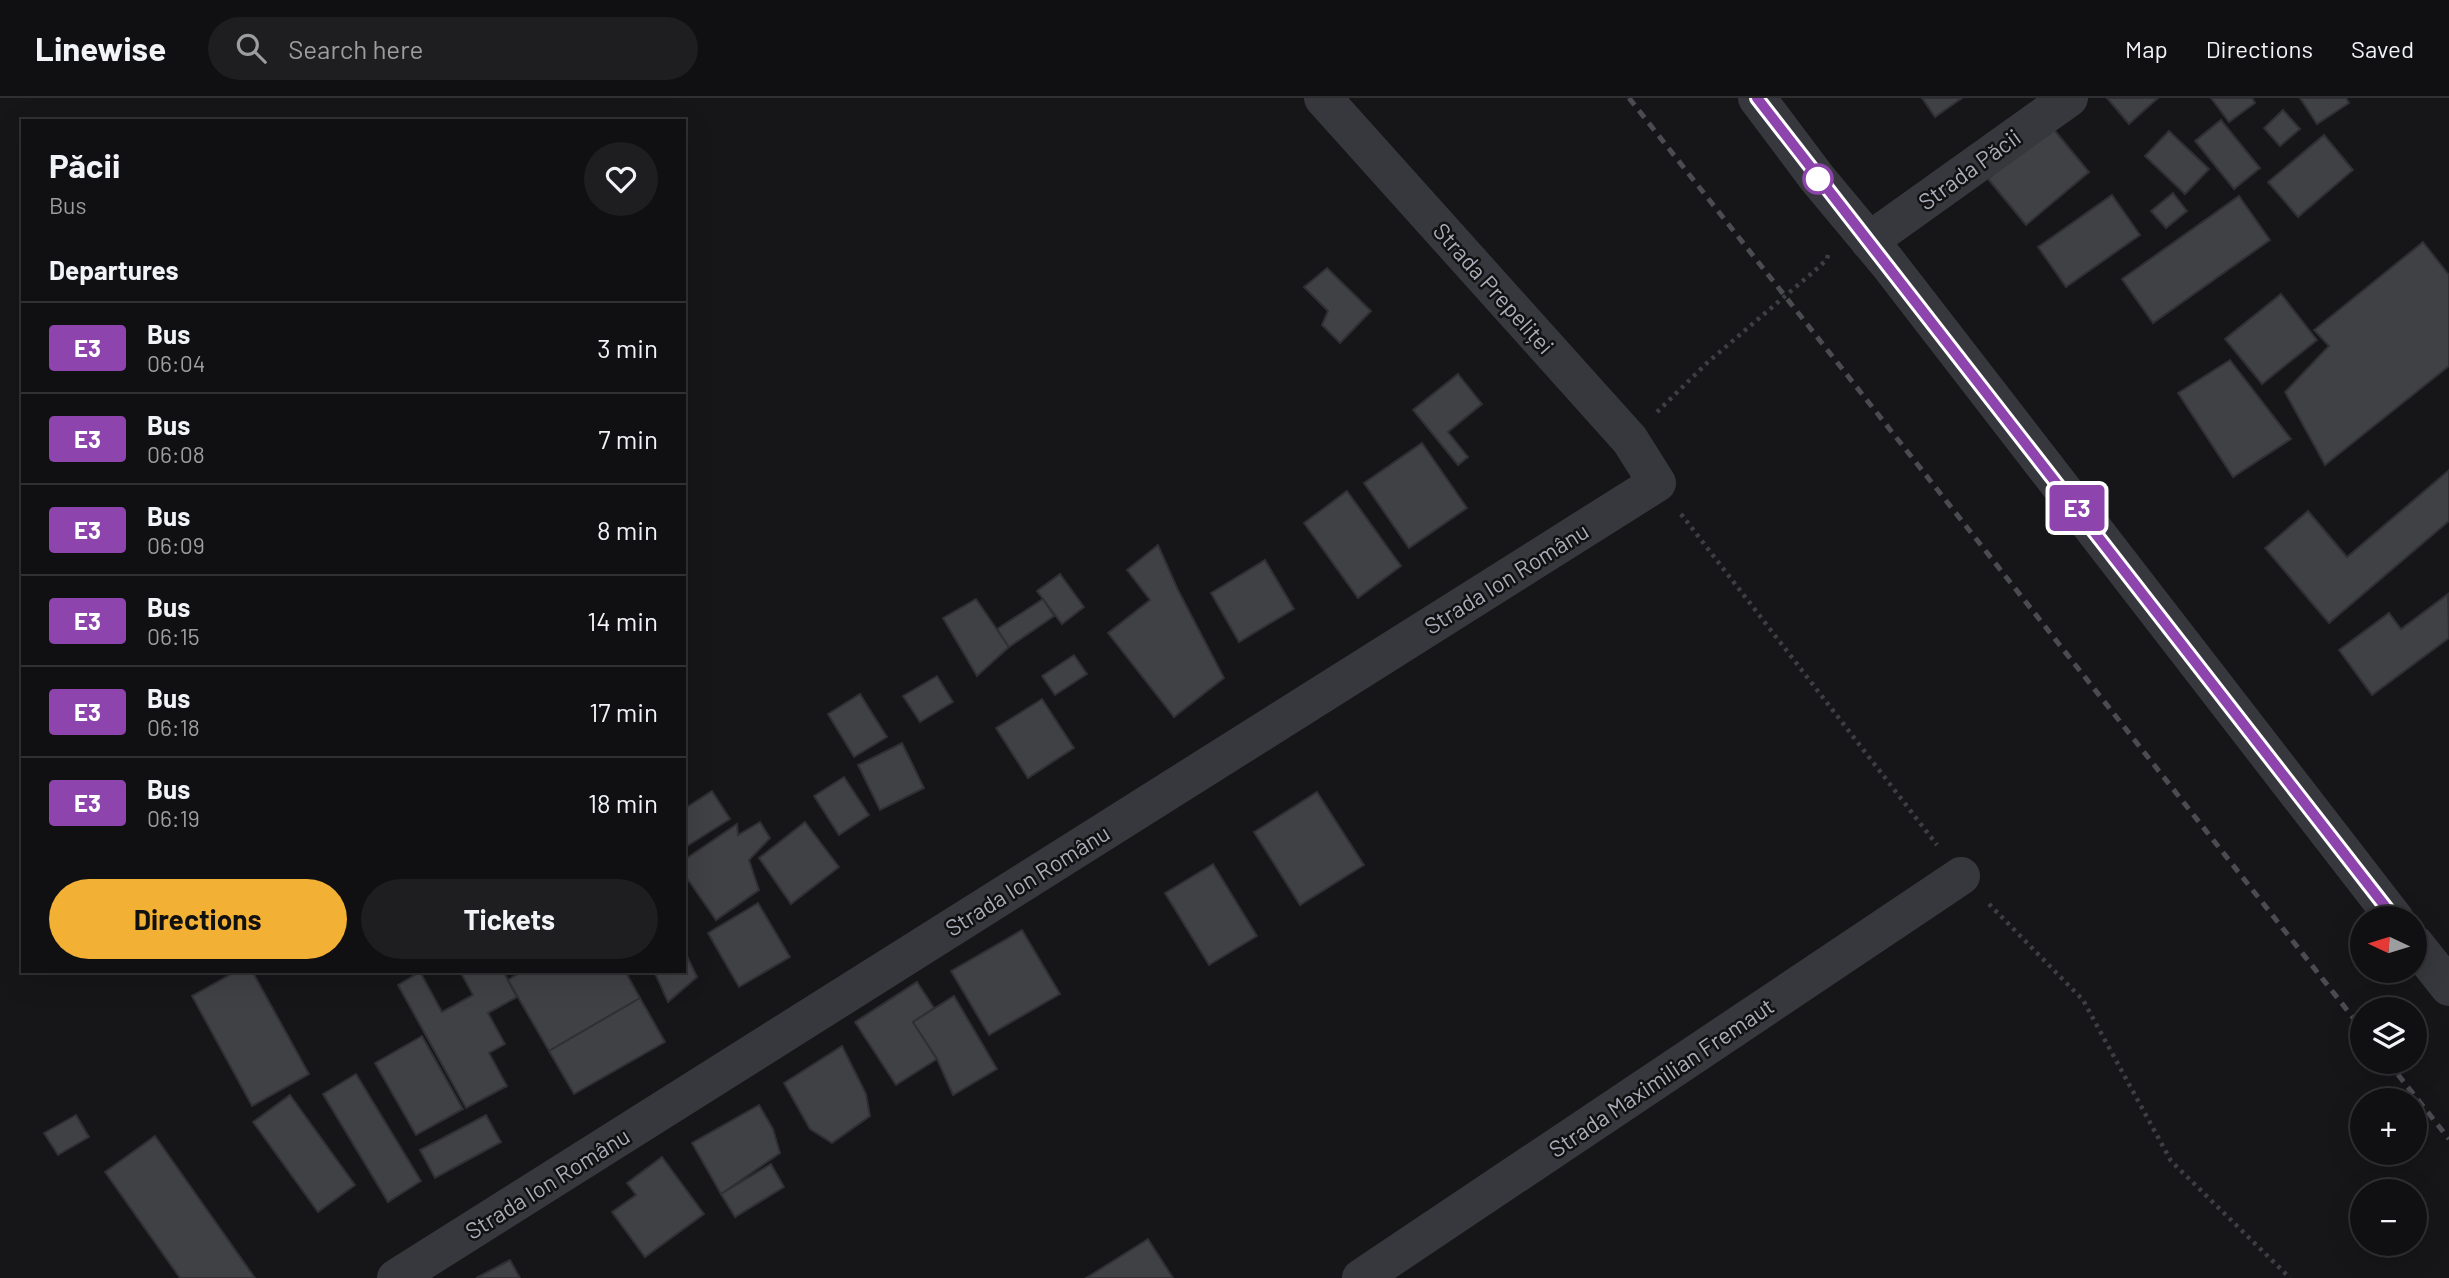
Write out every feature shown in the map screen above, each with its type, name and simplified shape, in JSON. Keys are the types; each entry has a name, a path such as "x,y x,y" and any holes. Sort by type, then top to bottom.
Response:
{"street":[{"name":"Strada Prepeliței","path":"1323,98 1630,440 1657,483"},
{"path":"1757,98 2385,906"},
{"name":"Strada Păcii","path":"1869,241 2069,98"},
{"name":"Strada Ion Românu","path":"396,1278 1657,483"},
{"name":"Strada Maximilian Fremaut","path":"1361,1278 1961,876"}],"path":[{"path":"1630,440 1708,362 1819,267"}],"building":[{"path":"1922,98 1962,98 1935,117"},
{"path":"2107,98 2158,98 2129,124"},
{"path":"2211,98 2252,98 2255,103 2229,122"},
{"path":"2300,98 2346,98 2349,103 2317,124"},
{"path":"2283,110 2300,129 2280,146 2264,128"},
{"path":"2221,120 2260,168 2234,189 2195,141"},
{"path":"2051,126 2089,172 2026,225 1988,179"},
{"path":"2169,131 2209,169 2185,194 2145,156"},
{"path":"2324,135 2353,170 2298,217 2268,182"},
{"path":"2173,193 2187,211 2166,228 2151,211"},
{"path":"2112,195 2140,235 2066,287 2038,247"},
{"path":"2239,196 2270,240 2153,323 2122,279"},
{"path":"2423,242 2449,275 2449,366 2325,465 2285,392 2329,346 2314,330"},
{"path":"1327,268 1371,311 1340,343 1322,325 1328,311 1304,287"},
{"path":"2281,294 2317,340 2262,384 2225,339"},
{"path":"2230,360 2291,439 2233,477 2178,393"},
{"path":"1458,374 1482,404 1448,432 1468,457 1458,465 1413,410"},
{"path":"1422,443 1467,508 1409,548 1364,483"},
{"path":"2449,470 2449,521 2329,623 2265,548 2308,511 2347,557"},
{"path":"1347,491 1401,566 1358,598 1304,523"},
{"path":"1158,545 1224,678 1174,717 1108,633 1150,600 1127,570"},
{"path":"1265,560 1294,609 1239,642 1211,593"},
{"path":"1060,574 1084,607 1062,624 1037,591"},
{"path":"2448,594 2449,638 2372,695 2339,650 2389,613 2401,629"},
{"path":"976,599 1009,647 977,676 943,618"},
{"path":"1043,599 1054,616 1009,647 997,629"},
{"path":"1074,655 1087,674 1055,695 1042,676"},
{"path":"937,676 953,702 920,722 903,696"},
{"path":"860,694 887,737 854,757 828,714"},
{"path":"1042,699 1074,748 1028,778 996,728"},
{"path":"902,743 924,788 880,810 858,765"},
{"path":"844,777 869,815 839,835 814,796"},
{"path":"712,791 730,819 686,847 686,808"},
{"path":"1317,792 1364,865 1300,905 1254,832"},
{"path":"760,822 770,838 749,860 759,890 716,920 686,877 686,859 737,824 738,835"},
{"path":"805,822 839,867 791,904 759,858"},
{"path":"1213,864 1257,936 1209,965 1165,893"},
{"path":"758,903 790,957 739,987 708,933"},
{"path":"1022,930 1060,994 989,1035 951,971"},
{"path":"686,954 697,977 668,1002 655,973 686,973"},
{"path":"233,973 253,973 309,1074 252,1106 192,996"},
{"path":"421,973 442,1012 473,995 461,973 504,973 517,997 488,1013 505,1044 489,1053 507,1086 466,1108 398,985"},
{"path":"520,973 626,973 640,998 549,1051 508,980"},
{"path":"917,982 934,1008 913,1022 937,1059 896,1085 855,1022"},
{"path":"954,996 997,1069 953,1095 937,1059 913,1022"},
{"path":"640,998 665,1042 574,1094 549,1051"},
{"path":"422,1036 463,1109 416,1135 375,1063"},
{"path":"842,1046 866,1094 870,1116 832,1143 810,1129 784,1083"},
{"path":"356,1074 421,1181 388,1202 323,1094"},
{"path":"290,1095 355,1185 318,1212 253,1122"},
{"path":"759,1105 773,1129 780,1153 721,1194 692,1143"},
{"path":"76,1115 89,1137 58,1155 44,1133"},
{"path":"486,1115 501,1142 435,1178 420,1150"},
{"path":"155,1136 255,1278 180,1278 105,1172"},
{"path":"662,1157 704,1214 645,1257 612,1212 636,1195 627,1183"},
{"path":"771,1164 784,1187 735,1217 721,1194"},
{"path":"1148,1239 1173,1278 1086,1278"},
{"path":"510,1260 520,1278 476,1278"}],"railway":[{"path":"1629,98 2350,1014"},
{"path":"2398,1074 2449,1139"}],"bus line":[{"name":"E3","path":"1757,98 2385,906"}]}
